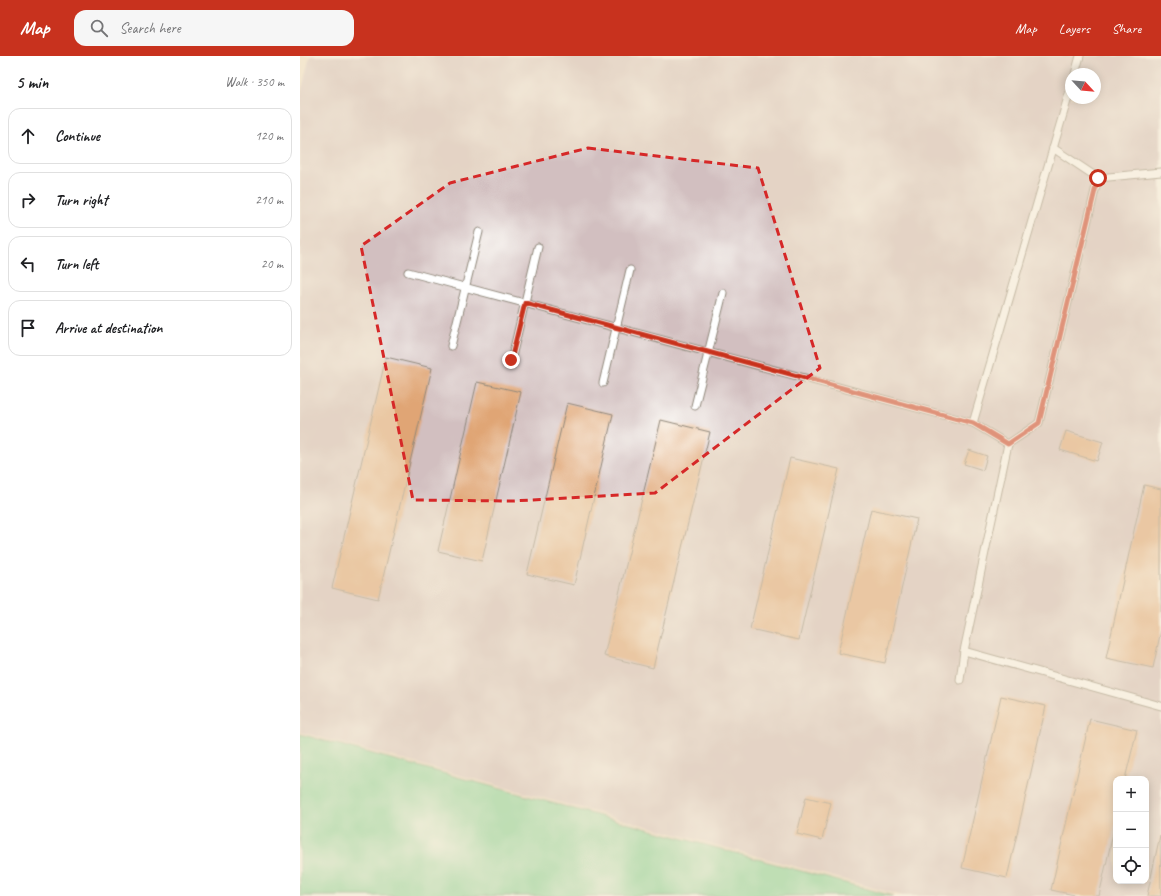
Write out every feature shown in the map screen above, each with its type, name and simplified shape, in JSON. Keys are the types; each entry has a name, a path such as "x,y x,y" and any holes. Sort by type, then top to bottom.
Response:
{"lane":[{"path":"1077,68 1080,56"},
{"path":"973,423 1066,104"},
{"path":"1053,148 1098,178 1161,172"},
{"path":"960,680 964,651 1008,444 1039,423 1098,178"},
{"path":"451,346 479,232"},
{"path":"511,360 538,247"},
{"path":"603,383 630,270"},
{"path":"408,272 973,423 1008,444"},
{"path":"695,406 723,294"},
{"path":"964,651 1161,706"}],"highlighted area":[{"path":"588,148 758,168 820,368 655,493 513,501 413,500 361,246 450,183"}],"shaded area":[{"path":"310,56 1161,56 1161,896 903,896 300,732 300,97"}],"green space":[{"path":"300,734 893,896 300,896"}],"building":[{"path":"386,357 432,368 378,599 332,588"},
{"path":"477,382 521,392 482,561 438,551"},
{"path":"567,403 613,414 574,585 527,574"},
{"path":"661,420 710,432 653,668 604,656"},
{"path":"1066,431 1103,442 1097,461 1060,450"},
{"path":"969,450 987,456 983,470 964,464"},
{"path":"790,458 839,469 799,640 750,629"},
{"path":"1144,485 1161,489 1161,630 1153,668 1106,658"},
{"path":"871,509 917,519 885,663 838,653"},
{"path":"1001,696 1046,706 1007,878 962,868"},
{"path":"1090,719 1137,730 1126,776 1113,776 1113,833 1099,896 1079,896 1051,890"},
{"path":"806,797 831,803 822,840 797,834"},
{"path":"1160,835 1161,896 1147,896"}],"route":[{"path":"511,360 525,303 973,423 1008,444 1039,423 1098,178"}]}
